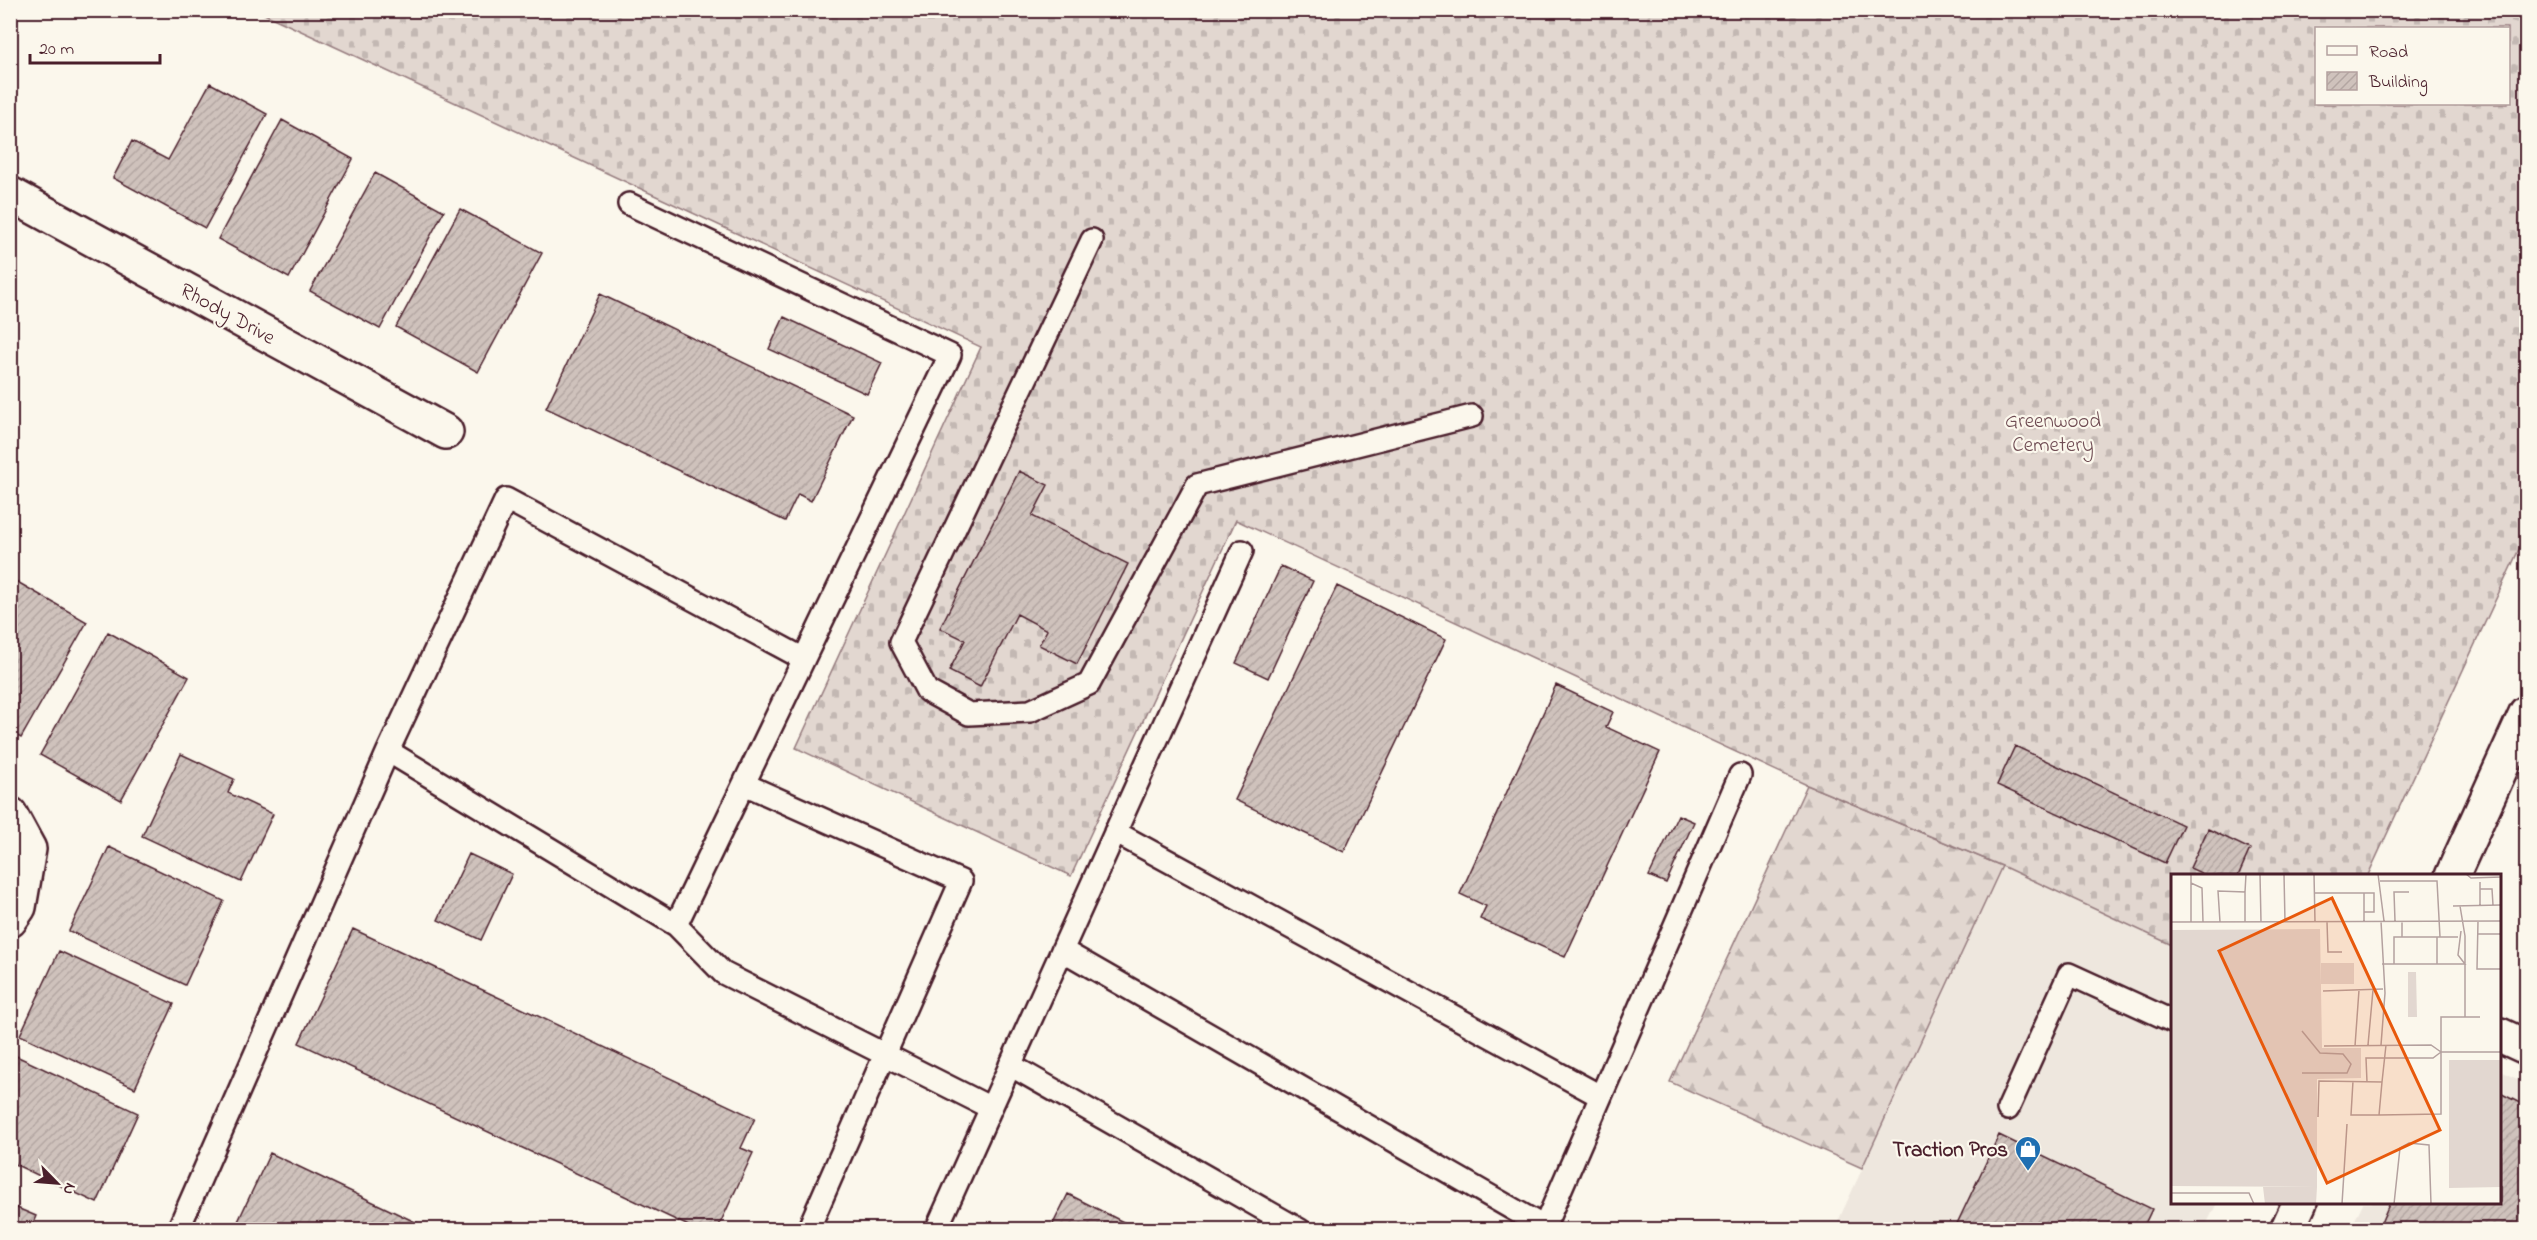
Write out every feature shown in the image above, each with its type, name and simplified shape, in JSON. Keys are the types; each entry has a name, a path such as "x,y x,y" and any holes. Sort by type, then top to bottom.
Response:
{"street":[{"name":"Rhody Drive","path":"10,194 446,432"},
{"path":"2453,874 2526,717"},
{"path":"10,814 29,849 19,907 10,920"},
{"path":"2501,1036 2526,1047"},
{"path":"2287,1230 2300,1204"}],"lane":[{"path":"629,204 950,355 676,925"},
{"path":"1092,240 902,642 927,691 969,714 1030,711 1089,684 1197,485 1472,416"},
{"path":"178,1230 388,751 506,498 804,659"},
{"path":"936,1230 1242,551"},
{"path":"388,751 676,925 699,952 723,973 991,1108"},
{"path":"1062,950 1544,1228 1740,775"},
{"path":"744,784 961,881 883,1053 808,1230"},
{"path":"1115,832 1600,1096"},
{"path":"2008,1109 2069,974 2171,1021"},
{"path":"1011,1065 1299,1230"}],"shaded area":[{"path":"2002,866 2171,945 2171,1204 2216,1204 2204,1229 1834,1230"},
{"path":"2501,1071 2526,1083 2526,1229 2350,1230 2363,1204 2501,1204"}],"green space":[{"name":"Greenwood Cemetery","path":"258,11 2526,11 2526,534 2368,874 2171,874 2171,945 2002,866 1807,785 1236,520 1071,876 796,748 981,347"},
{"path":"1807,785 2002,866 1862,1168 1670,1082"}],"building":[{"path":"210,83 267,114 205,228 113,178 132,141 168,160"},
{"path":"282,120 353,159 289,278 218,239"},
{"path":"375,173 444,211 380,329 310,291"},
{"path":"460,209 542,253 478,372 396,327"},
{"path":"600,294 853,415 811,501 798,494 785,521 546,408"},
{"path":"784,317 882,363 867,394 769,349"},
{"path":"1019,471 1048,485 1032,516 1128,564 1077,664 1039,645 1047,630 1017,614 980,687 949,671 965,640 940,628"},
{"path":"1281,566 1313,581 1268,678 1236,663"},
{"path":"14,580 87,622 21,738 10,732 10,587"},
{"path":"1337,586 1446,639 1344,852 1235,800"},
{"path":"108,632 189,677 121,800 40,755"},
{"path":"1556,685 1613,712 1606,727 1660,752 1565,957 1480,919 1486,906 1460,894"},
{"path":"2015,746 2183,825 2165,863 1997,785"},
{"path":"181,754 234,779 228,793 273,814 241,882 142,836"},
{"path":"1678,815 1694,822 1666,883 1649,876"},
{"path":"2208,829 2250,849 2239,874 2203,874 2190,868"},
{"path":"109,847 224,901 185,985 69,931"},
{"path":"469,854 512,874 481,940 438,920"},
{"path":"353,929 755,1118 741,1148 753,1153 717,1230 697,1230 299,1043"},
{"path":"59,951 174,1004 135,1088 20,1035"},
{"path":"12,1054 138,1113 97,1203 10,1162"},
{"path":"2501,1094 2526,1106 2526,1230 2378,1230 2389,1204 2501,1204"},
{"name":"Traction Pros","path":"1999,1135 2152,1209 2142,1230 1954,1230"},
{"path":"270,1153 432,1230 234,1230"},
{"path":"1068,1194 1139,1230 1050,1230"},
{"path":"10,1205 36,1216 30,1230 10,1230"}],"place":[{"name":"Traction Pros","path":"2028,1172"}]}
